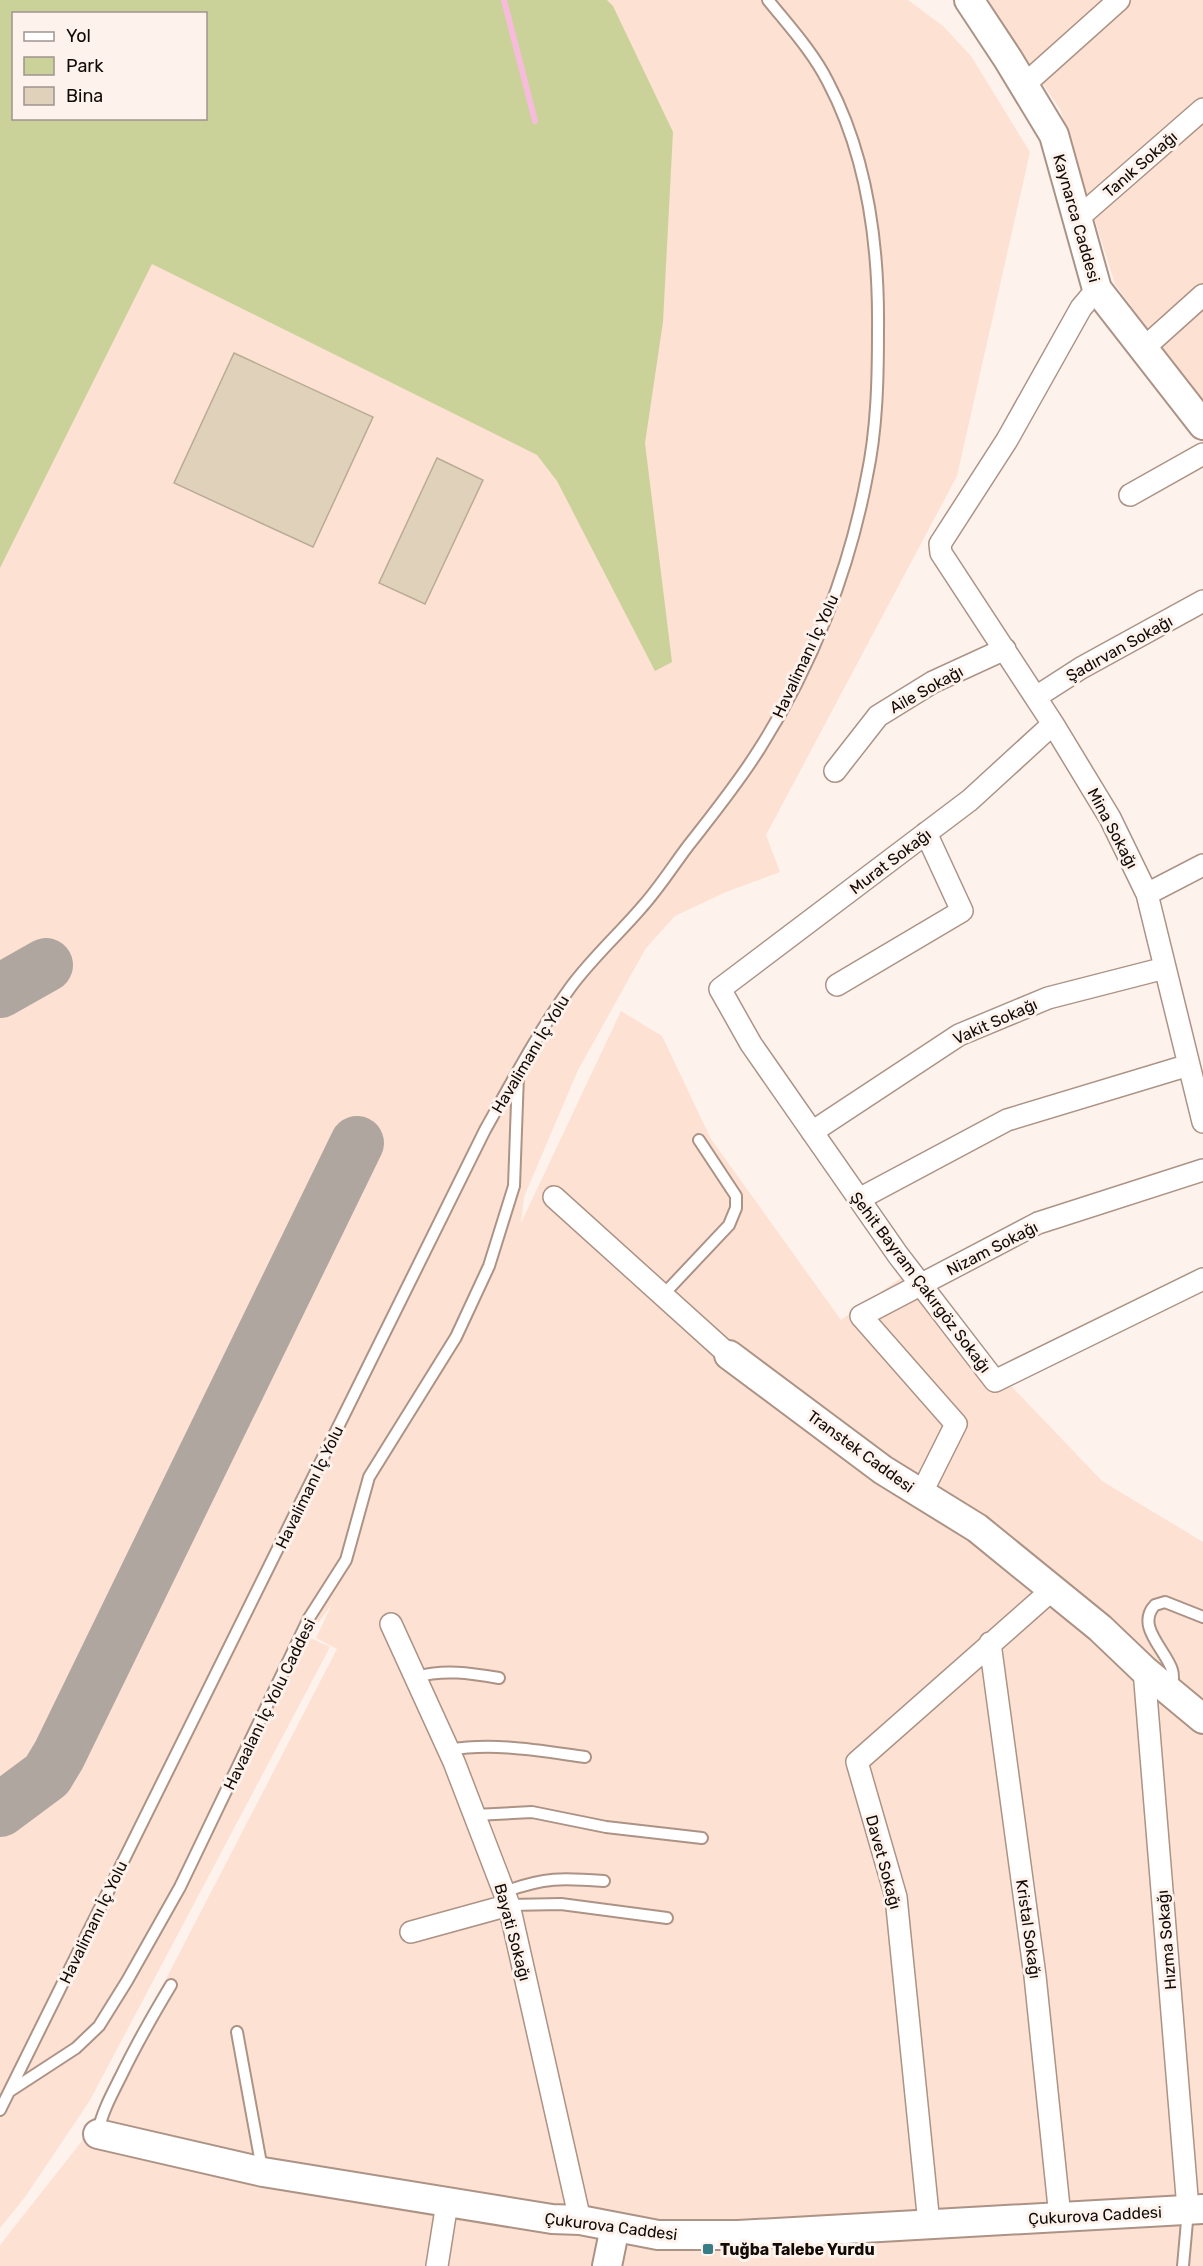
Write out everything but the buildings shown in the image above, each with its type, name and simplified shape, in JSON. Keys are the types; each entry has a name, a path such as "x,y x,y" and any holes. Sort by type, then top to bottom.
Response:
{"street":[{"path":"1024,85 1119,0"},
{"name":"Kaynarca Caddesi","path":"971,1 1054,135 1097,289 1203,424"},
{"name":"Tanık Sokağı","path":"1077,219 1203,109"},
{"name":"Mina Sokağı","path":"1097,289 1081,308 1007,440 940,544 941,553 1036,697 1110,818 1147,894 1203,1122"},
{"path":"1144,348 1203,295"},
{"path":"1130,495 1203,454"},
{"name":"Şadırvan Sokağı","path":"1036,697 1081,668 1203,601"},
{"name":"Aile Sokağı","path":"835,771 878,716 933,682 1005,649"},
{"name":"Murat Sokağı","path":"720,988 970,800 1053,724"},
{"path":"837,985 962,911 926,833"},
{"path":"1147,894 1203,865"},
{"name":"Vakit Sokağı","path":"812,1132 959,1035 1048,998 1165,968"},
{"name":"Şehit Bayram Çakırgöz Sokağı","path":"720,988 751,1044 812,1132 921,1285 995,1381 1203,1279"},
{"path":"859,1199 1007,1120 1189,1065"},
{"name":"Nizam Sokağı","path":"921,1494 956,1424 861,1316 1038,1223 1203,1170"},
{"name":"Transtek Caddesi","path":"554,1197 729,1355 883,1470 977,1528 1100,1628 1144,1670 1203,1719"},
{"name":"Davet Sokağı","path":"928,2224 896,1897 857,1762 1053,1589"},
{"name":"Bayati Sokağı","path":"391,1624 449,1750 507,1899 580,2220"},
{"name":"Kristal Sokağı","path":"990,1643 1035,1976 1060,2217"},
{"name":"Hızma Sokağı","path":"1144,1670 1196,2209"},
{"path":"411,1932 507,1899"},
{"name":"Çukurova Caddesi","path":"98,2134 263,2172 552,2220 580,2220 658,2235 738,2235 1196,2209"},
{"path":"436,2266 447,2203"},
{"path":"606,2266 615,2227"}],"lane":[{"name":"Havalimanı İç Yolu","path":"0,2110 485,1130 571,986 645,904 760,748 790,694 823,625 841,578 857,524 868,474 873,433 878,365 879,295 872,222 866,189 854,149 829,82 768,0"},
{"name":"Havaalanı İç Yolu Caddesi","path":"9,2091 76,2048 99,2026 180,1887 309,1618 346,1560 369,1477 456,1337 489,1266 514,1186 518,1072"},
{"path":"663,1295 729,1225 736,1208 736,1196 699,1140"},
{"path":"1171,1692 1173,1672 1152,1637 1150,1612 1155,1605 1165,1602 1203,1617"},
{"path":"415,1677 435,1672 463,1672 499,1678"},
{"path":"449,1750 471,1746 585,1757"},
{"path":"475,1815 532,1812 606,1827 702,1838"},
{"path":"507,1899 533,1882 560,1878 604,1881"},
{"path":"507,1899 667,1918"},
{"path":"98,2134 100,2120 121,2075 141,2035 171,1985"},
{"path":"237,2032 263,2172"},
{"path":"1183,2266 1196,2209"}],"shaded area":[{"path":"0,0 908,0 943,26 971,56 1030,152 957,476 766,835 780,872 726,892 675,916 646,948 578,1070 524,1197 521,1223 621,1011 662,1036 711,1139 841,1320 905,1275 1102,1481 1203,1542 1203,2266 0,2266 0,2245 82,2141 337,1649 316,1638 332,1604 308,1637 330,1647 89,2102 25,2197 0,2228"},
{"path":"986,0 1203,0 1203,406 1115,284 1060,109"}],"green space":[{"path":"0,0 607,0 613,6 673,132 663,322 645,443 672,662 655,671 557,481 537,455 152,264 0,568"}],"waterway":[{"path":"504,0 535,121"}],"taxiway":[{"path":"0,991 46,965"},
{"path":"0,1810 47,1775 59,1755 357,1143"}],"place":[{"name":"Tuğba Talebe Yurdu","path":"708,2249"}]}
